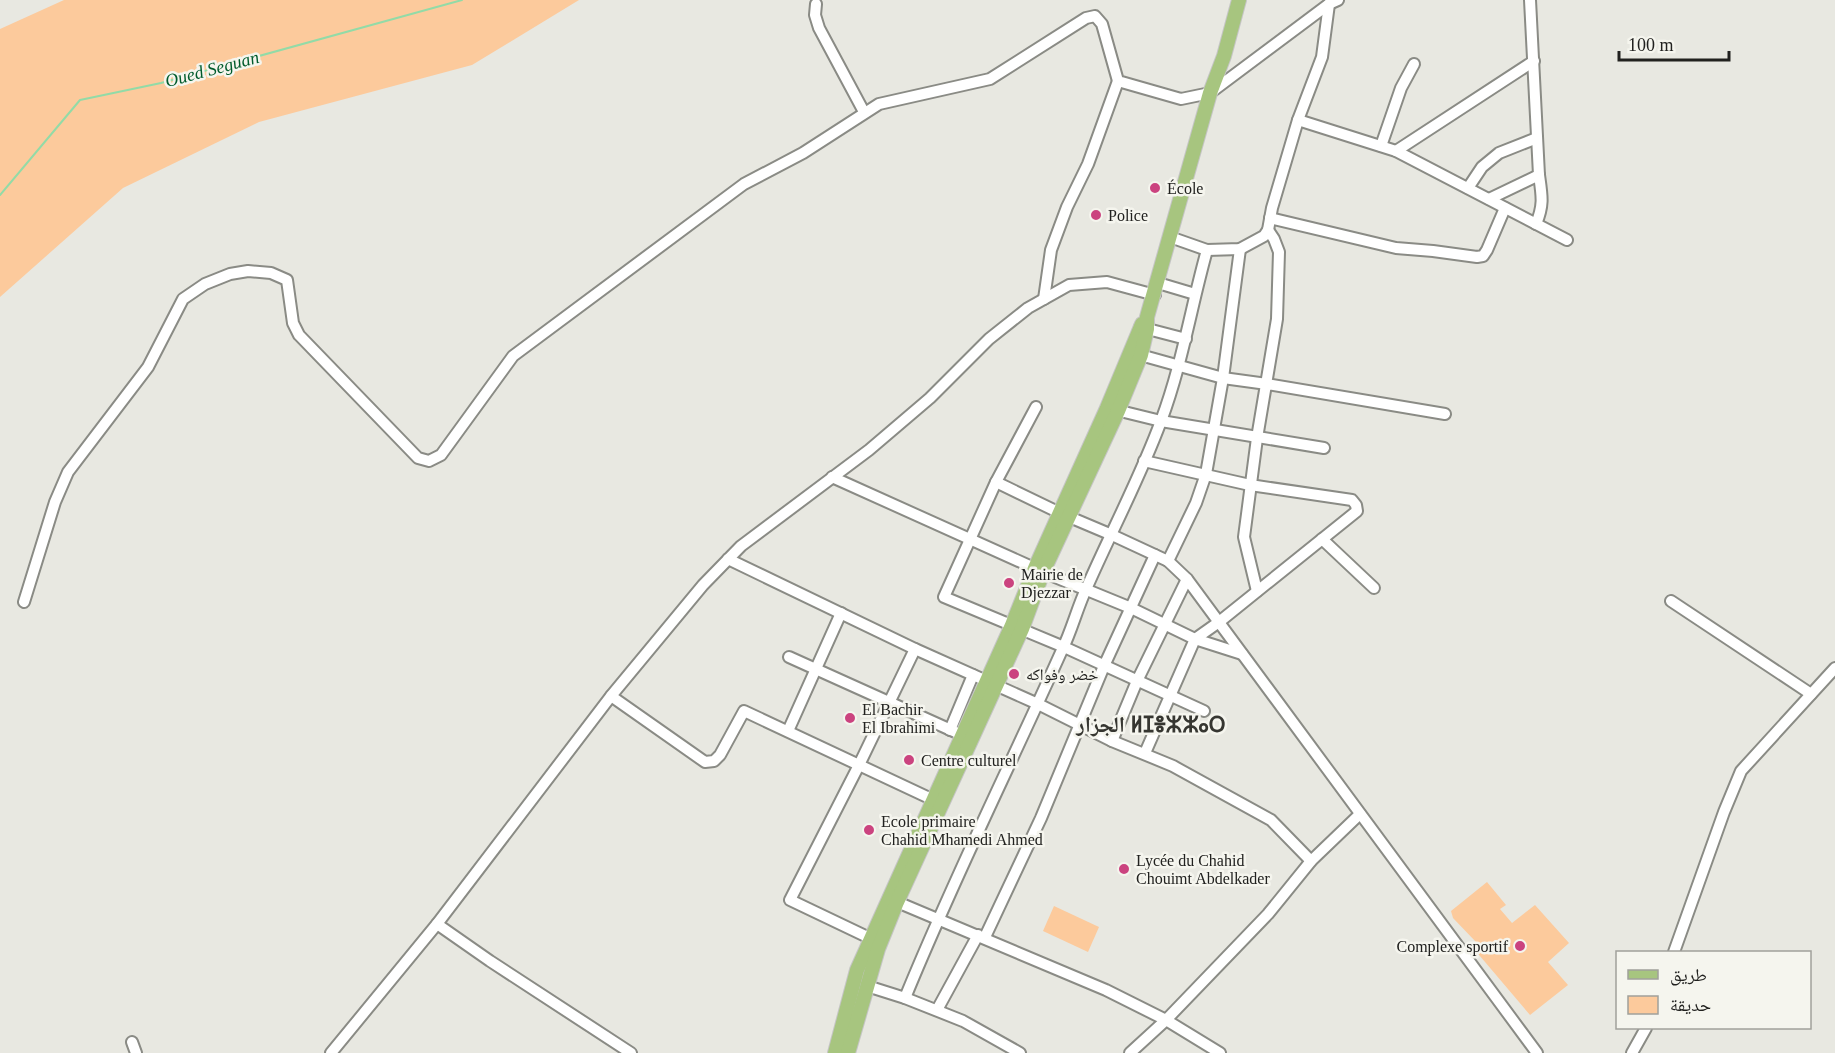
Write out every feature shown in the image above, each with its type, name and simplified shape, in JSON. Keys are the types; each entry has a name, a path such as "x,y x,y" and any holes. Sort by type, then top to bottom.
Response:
{"main road":[{"path":"848,1053 867,986 876,941 1136,354 1210,93 1224,56 1239,0"},
{"path":"835,1053 857,970 897,902 938,802 956,733 992,683"}],"street":[{"path":"1530,0 1539,176 1543,203 1536,224"},
{"path":"1118,81 1181,99 1210,93 1334,2"},
{"path":"1170,237 1207,250 1240,249 1264,236 1268,230 1298,120 1322,57 1334,2"},
{"path":"816,4 815,15 819,28 864,112"},
{"path":"24,602 55,502 68,472 147,366 183,299 205,284 230,274 248,272 271,273 287,280 293,322 299,335 418,458 429,461 441,455 513,356 744,184 803,153 879,104 990,79 1086,18 1095,16 1102,24 1118,81 1092,154 1067,207 1051,250 1044,299"},
{"path":"1396,151 1534,61"},
{"path":"1381,146 1401,88 1414,64"},
{"path":"1298,120 1396,151 1567,240"},
{"path":"1468,188 1482,167 1499,153 1537,138"},
{"path":"1489,200 1539,176"},
{"path":"1270,218 1396,248 1477,257 1483,256 1487,250 1504,208"},
{"path":"1257,591 1244,537 1257,438 1277,319 1279,252 1268,230"},
{"path":"1168,561 1196,503 1206,474 1223,378 1240,249"},
{"path":"905,998 938,918 1064,647 1086,588 1112,535 1161,421 1186,339 1207,250"},
{"path":"331,1053 437,924 611,696 703,585 741,546 869,450 930,398 989,339 1028,308 1069,285 1107,282 1195,294"},
{"path":"1145,324 1186,339"},
{"path":"1136,354 1223,378 1445,414"},
{"path":"1036,407 996,482 944,597 1064,647 1204,711"},
{"path":"1113,409 1161,421 1324,448"},
{"path":"1144,461 1250,485 1352,500 1357,511 1195,639 1145,753"},
{"path":"832,477 1039,570 1131,608 1195,639 1243,654"},
{"path":"996,482 1168,561 1187,579 1537,1053"},
{"path":"1322,539 1374,588"},
{"path":"937,1010 982,936 1041,818 1104,666 1155,555"},
{"path":"728,559 1112,741 1173,766 1271,820 1311,861"},
{"path":"1112,741 1137,681 1166,626 1187,579"},
{"path":"1671,602 1811,694"},
{"path":"788,731 841,613"},
{"path":"876,941 790,900 860,765 915,649"},
{"path":"789,657 956,733 973,675"},
{"path":"1674,951 1741,771 1835,668"},
{"path":"611,696 705,762 714,761 720,755 744,711 938,802"},
{"path":"1130,1053 1166,1020 1268,914 1311,861 1360,814"},
{"path":"897,902 1106,990 1166,1020 1220,1053"},
{"path":"437,924 489,961 631,1053"},
{"path":"867,986 963,1021 1020,1053"},
{"path":"1632,1053 1645,1029"},
{"path":"132,1042 136,1053"}],"green space":[{"path":"64,0 579,0 472,65 259,122 123,188 0,297 0,29"},
{"name":"Complexe sportif","path":"1487,882 1506,905 1500,909 1512,923 1535,905 1569,943 1548,962 1568,985 1530,1015 1474,949 1476,942 1453,918 1451,911"},
{"path":"1054,906 1099,927 1088,952 1043,931"}],"waterway":[{"name":"Oued Seguan","path":"0,195 80,100 161,83 462,0"}],"place":[{"name":"École","path":"1155,188"},
{"name":"Police","path":"1096,215"},
{"name":"Mairie de Djezzar","path":"1009,583"},
{"name":"خضر وفواكه","path":"1014,674"},
{"name":"El Bachir El Ibrahimi","path":"850,718"},
{"name":"Centre culturel","path":"909,760"},
{"name":"Ecole primaire Chahid Mhamedi Ahmed","path":"869,830"},
{"name":"Lycée du Chahid Chouimt Abdelkader","path":"1124,869"},
{"name":"Complexe sportif","path":"1520,946"}],"district":[{"name":"الجزار ⵍⵊⴻⵣⵣⴰⵔ","path":"1151,724"}]}
